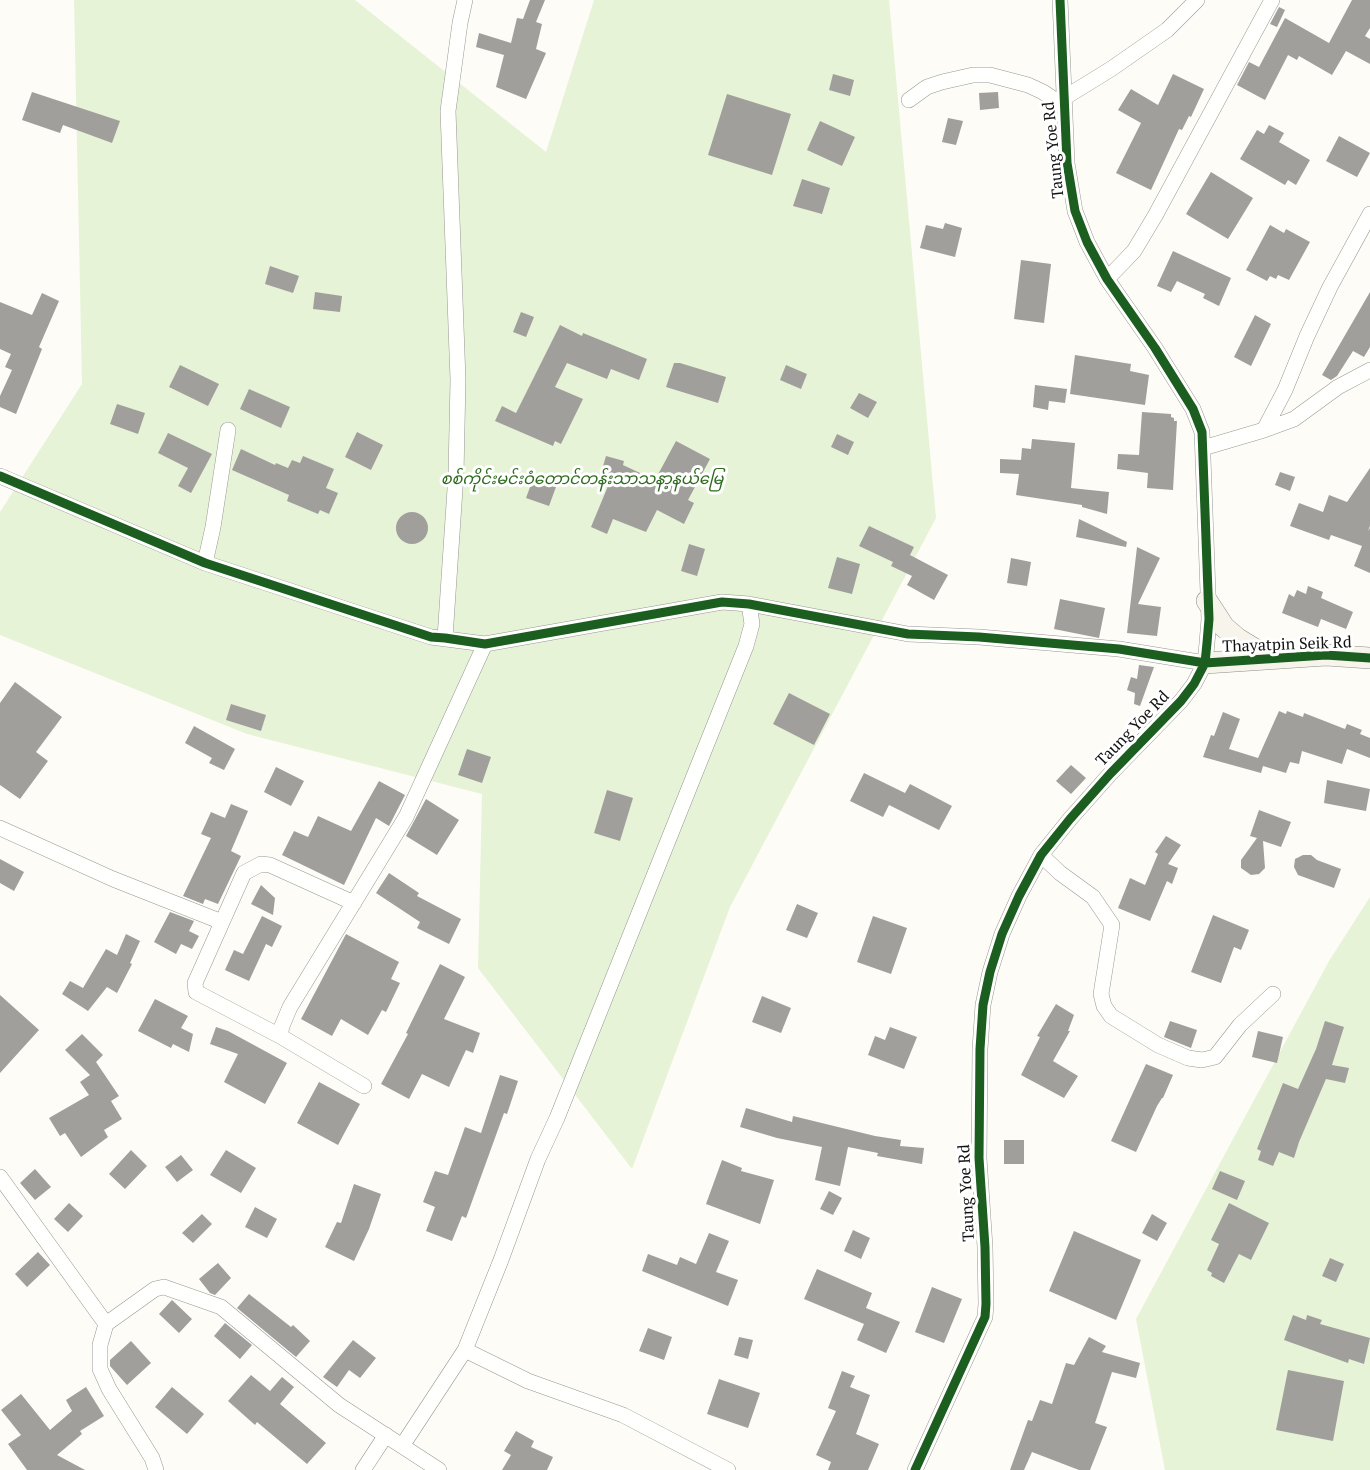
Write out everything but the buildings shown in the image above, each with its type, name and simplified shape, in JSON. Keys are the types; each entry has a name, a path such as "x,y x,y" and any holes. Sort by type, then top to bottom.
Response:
{"street":[{"path":"445,638 456,474 458,380 448,111 465,0"},
{"name":"Taung Yoe Rd","path":"915,1470 985,1317 987,1304 985,1247 979,1158 980,1049 983,1005 1002,934 1041,855 1110,774 1181,701 1194,684 1205,663 1209,619 1202,432 1192,409 1155,348 1107,279 1087,242 1076,211 1067,163 1059,0"},
{"path":"909,100 927,87 942,82 973,75 990,75 1028,85 1064,102 1167,30 1197,0"},
{"path":"1107,279 1134,251 1155,216 1272,0"},
{"path":"1264,430 1285,390 1330,287 1370,214"},
{"path":"1203,448 1294,419 1338,387 1370,370"},
{"path":"205,563 228,430"},
{"path":"0,476 205,563 431,637 485,644 722,602 749,604 908,634 979,637 1119,649 1205,663"},
{"path":"1207,601 1224,627 1238,639 1269,658"},
{"path":"402,1446 465,1350 538,1159 557,1118 742,656 752,624 749,604"},
{"path":"280,1036 290,1007 406,817 485,644"},
{"name":"Thayatpin Seik Rd","path":"1205,663 1326,655 1370,658"},
{"path":"0,828 113,879 222,922"},
{"path":"1041,855 1060,873 1093,897 1112,925 1101,994 1104,1006 1111,1016 1158,1045 1188,1059 1202,1060 1215,1057 1240,1025 1273,994"},
{"path":"354,903 270,865 261,864 244,873 195,983 196,992 280,1036 363,1086"},
{"path":"0,1177 106,1324"},
{"path":"156,1470 152,1458 109,1389 100,1369 100,1345 106,1324 155,1289 164,1287 221,1307 339,1404 439,1470"},
{"path":"465,1350 528,1381 623,1414 728,1470"},
{"path":"363,1470 386,1435"}],"green space":[{"name":"စစ်ကိုင်းမင်းဝံတောင်တန်းသာသနာ့နယ်မြေ","path":"74,0 355,0 546,152 594,0 889,0 936,518 730,907 632,1169 478,968 482,794 247,734 0,635 0,512 82,384"},
{"path":"1370,897 1370,1470 1165,1470 1136,1319 1329,961"}],"cycle path":[{"path":"915,1470 985,1317 985,1247 979,1158 980,1049 983,1005 1002,934 1041,855 1110,774 1181,701 1194,684 1205,663 1207,643 1209,619 1202,432 1193,409 1155,348 1107,279 1087,242 1075,211 1067,163 1060,0"},
{"path":"0,476 205,563 431,637 485,644 722,602 749,604 908,634 979,637 1119,649 1205,663 1326,655 1370,658"}]}
